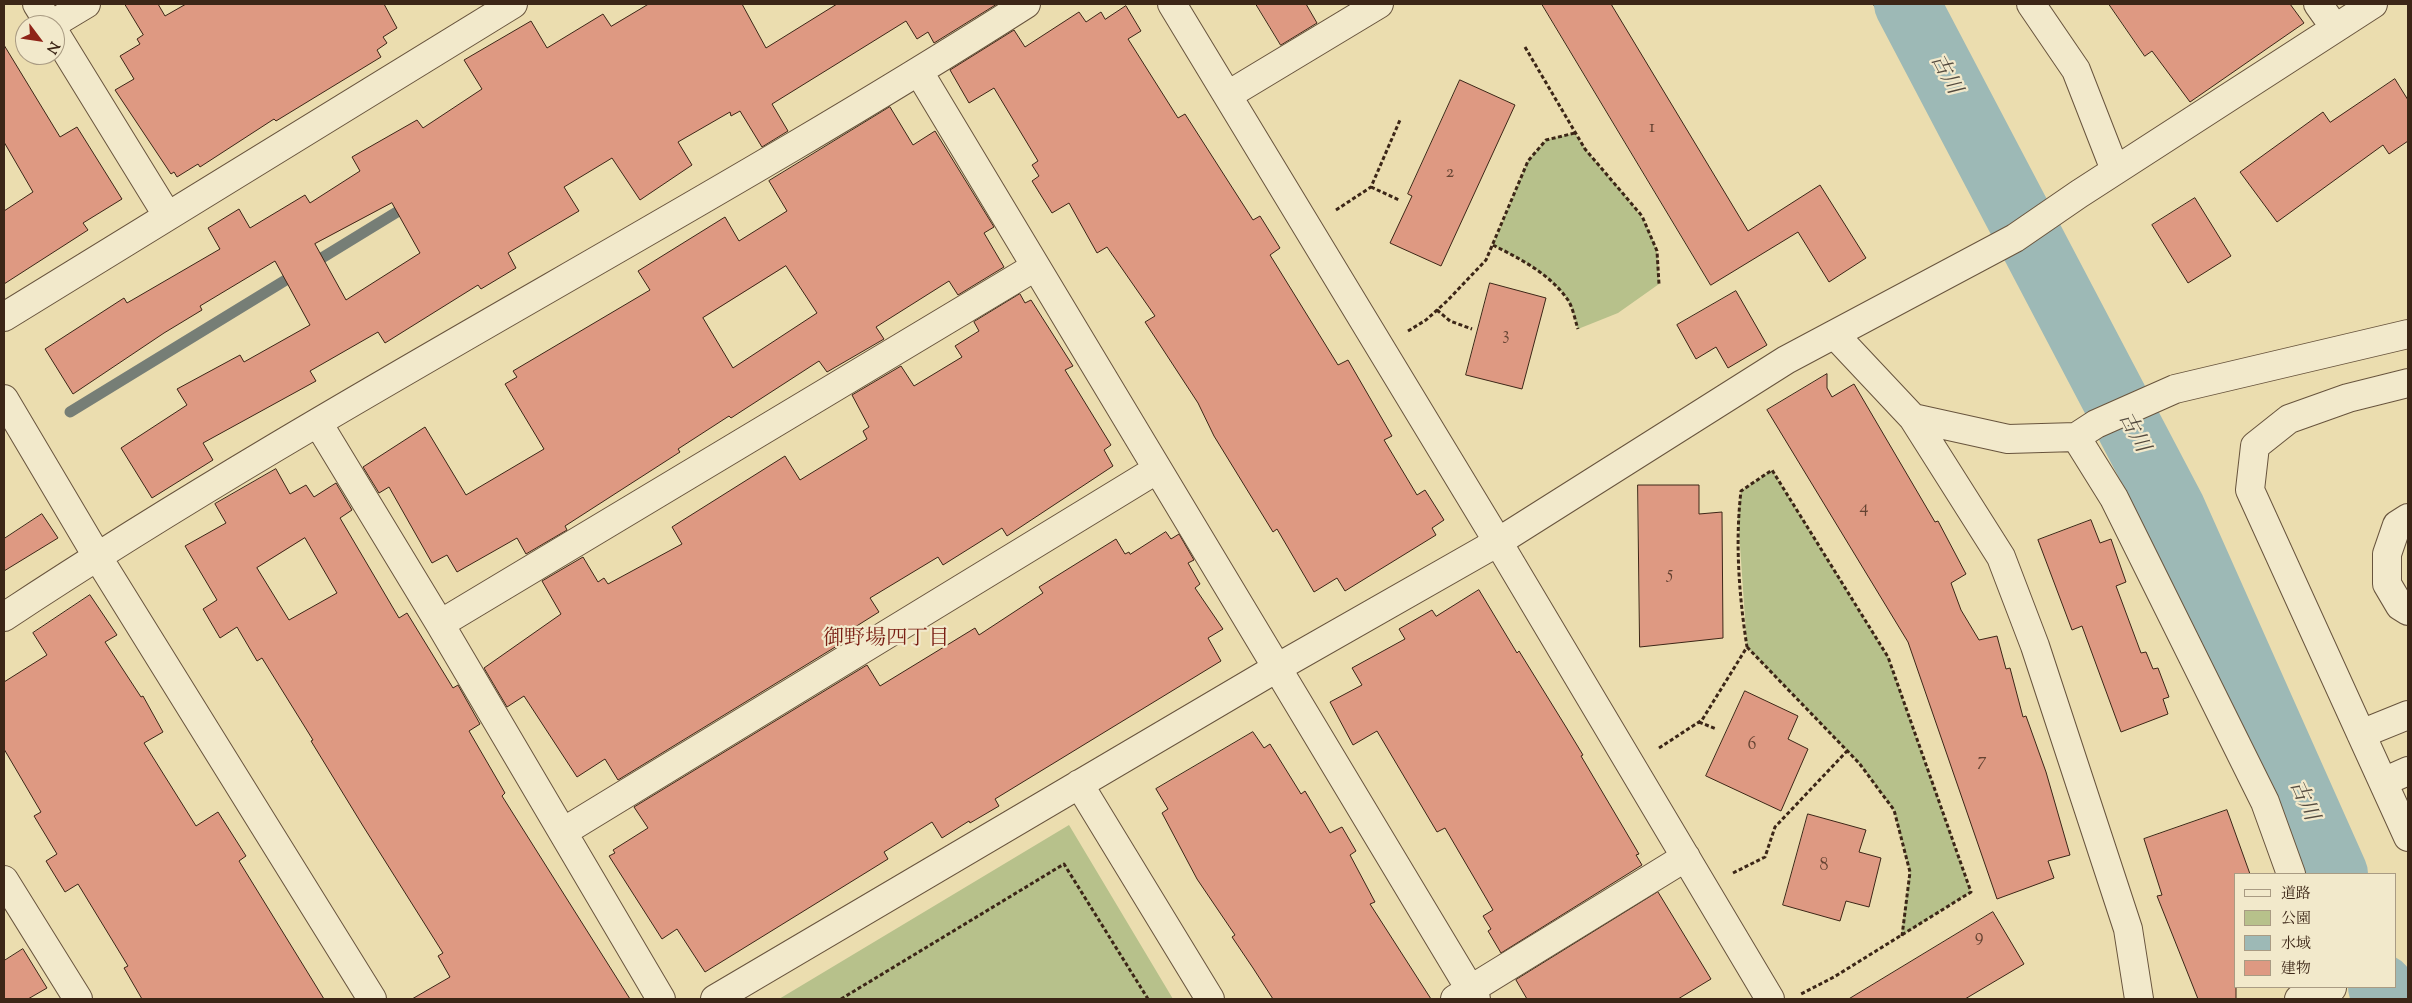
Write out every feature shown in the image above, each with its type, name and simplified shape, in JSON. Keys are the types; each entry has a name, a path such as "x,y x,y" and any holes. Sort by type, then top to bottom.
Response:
{"street":[{"path":"37,4 44,15"},
{"path":"65,16 86,4"},
{"path":"4,317 167,215 513,4"},
{"path":"4,618 96,556 318,423 919,72 1026,4"},
{"path":"1172,4 1498,542 1770,999"},
{"path":"1228,95 1380,4"},
{"path":"2031,4 2076,70 2115,170"},
{"path":"2318,4 2335,28"},
{"path":"715,999 1275,668 1498,542 1786,360 2015,238 2115,170 2373,4"},
{"path":"65,49 167,215"},
{"path":"919,72 1275,668 1467,996 1686,856"},
{"path":"440,624 1035,267"},
{"path":"1913,418 2008,439 2086,430 2156,396 2175,389 2408,334"},
{"path":"1835,335 1913,418 2002,558 2034,646 2128,929 2139,999"},
{"path":"2408,383 2348,398 2289,419 2255,446 2250,490 2408,837"},
{"path":"4,399 96,556 372,999"},
{"path":"318,423 440,624 661,999"},
{"path":"2086,430 2114,498 2265,802 2291,873"},
{"path":"562,832 1156,470"},
{"path":"2408,518 2397,525 2387,554 2386,577 2386,584 2400,606 2408,611"},
{"path":"2361,734 2408,714"},
{"path":"2383,782 2408,771"},
{"path":"1080,784 1210,999"},
{"path":"4,880 78,999"},
{"path":"2299,999 2333,991"}],"path":[{"path":"1525,47 1584,149 1642,216 1657,251 1658,284"},
{"path":"1308,228 1372,187 1400,120"},
{"path":"1381,348 1426,320 1486,260 1528,161 1546,140 1575,133"},
{"path":"1372,187 1399,200"},
{"path":"1493,244 1529,263 1549,280 1568,301 1578,329"},
{"path":"1437,310 1450,321 1472,329"},
{"path":"1800,995 1834,977 1902,936 1971,892 1888,657 1772,470 1741,491 1738,516 1740,605 1747,647 1859,763 1894,810 1910,872 1902,936"},
{"path":"1632,767 1699,722 1747,647"},
{"path":"1699,722 1716,729"},
{"path":"1704,888 1765,857 1775,827 1847,751"},
{"path":"841,999 1064,864 1148,999"}],"green space":[{"path":"1575,133 1641,217 1656,249 1659,284 1618,313 1578,329 1568,300 1552,282 1534,268 1493,245 1528,161 1546,140"},
{"path":"1772,470 1888,657 1971,892 1901,936 1910,872 1894,810 1859,763 1747,647 1738,517 1741,491"},
{"path":"1069,825 1173,999 779,999"}],"water":[{"path":"1873,4 1934,4 2032,181 1989,210 1886,21"}],"building":[{"path":"125,4 158,4 165,16 186,4 384,4 397,28 383,37 387,43 377,50 381,57 276,121 274,119 200,167 198,164 177,177 174,172 171,174 115,90 134,79 120,56 140,44 137,39 143,35"},
{"path":"649,4 742,4 766,48 837,4 997,4 934,43 928,32 917,39 906,21 772,104 788,131 762,147 740,111 731,116 730,112 678,142 692,165 640,200 612,158 564,187 579,211 508,253 516,268 481,289 478,285 385,343 378,332 310,371 316,381 203,443 213,460 152,498 121,448 187,405 177,389 240,355 244,362 310,325 275,261 200,306 202,310 73,394 45,349 124,298 127,303 220,249 208,228 239,209 250,228 305,195 310,203 360,171 352,157 417,120 423,128 482,89 464,60 531,21 547,48 603,14 611,26","holes":["392,203 420,253 346,300 315,244"]},
{"path":"1256,4 1306,4 1317,23 1281,45"},
{"path":"1542,4 1611,4 1748,231 1820,185 1866,258 1829,282 1798,232 1711,285"},
{"path":"2109,4 2290,4 2304,23 2190,102 2152,51 2145,56"},
{"path":"1126,6 1141,31 1128,39 1178,118 1185,114 1253,220 1260,216 1280,248 1270,255 1338,365 1348,360 1392,436 1384,440 1417,495 1425,490 1444,520 1432,528 1436,535 1345,591 1337,578 1314,592 1277,529 1273,532 1214,436 1198,403 1145,322 1155,316 1107,247 1097,253 1069,203 1052,213 1032,181 1039,176 1032,165 1038,161 994,88 969,103 950,70 1014,30 1025,47 1079,12 1086,22 1101,12 1105,19"},
{"path":"4,45 60,137 77,127 122,199 83,223 88,230 4,284 4,211 33,192 4,142"},
{"path":"2395,79 2408,100 2408,141 2389,154 2383,145 2277,222 2240,172 2323,112 2330,122"},
{"path":"1460,80 1515,105 1441,266 1390,243 1412,196 1408,194"},
{"path":"890,107 913,145 935,131 994,227 984,233 1004,267 958,295 949,281 876,327 884,339 827,372 819,361 731,418 729,416 678,449 680,452 565,526 567,530 526,554 517,538 457,572 447,555 432,563 389,487 379,493 363,467 425,427 466,495 544,449 505,384 517,377 513,371 650,290 638,271 725,217 739,241 787,211 769,181","holes":["786,266 817,313 733,368 703,318"]},
{"path":"2195,198 2231,256 2188,283 2152,225"},
{"path":"1490,283 1546,298 1522,389 1466,375"},
{"path":"1736,291 1767,345 1728,368 1716,347 1696,359 1677,325"},
{"path":"1020,294 1025,303 1031,300 1073,366 1065,370 1111,445 1104,450 1113,466 1007,536 1002,528 943,565 938,557 870,598 879,612 847,632 850,638 618,780 605,759 577,777 524,696 507,707 484,668 561,614 542,581 583,557 598,582 604,578 608,584 682,544 672,527 785,456 800,480 867,439 863,431 869,427 852,395 901,366 914,386 962,357 955,346 979,331 974,322"},
{"path":"1827,374 1827,388 1832,397 1854,384 1935,522 1938,521 1966,574 1951,583 1961,610 1979,640 1997,636 2006,669 2010,668 2023,717 2026,716 2046,772 2070,855 2048,861 2054,878 1997,899 1908,642 1767,410"},
{"path":"276,469 290,494 306,485 314,497 336,483 352,510 340,518 399,618 407,613 453,688 458,685 480,724 469,731 505,793 502,796 630,999 412,999 450,977 438,956 443,953 363,826 262,658 257,661 237,627 220,638 203,609 217,600 185,546 226,523 215,504","holes":["305,538 337,593 289,620 257,568"]},
{"path":"1638,485 1699,485 1699,514 1722,512 1723,638 1640,647"},
{"path":"42,514 58,538 4,571 4,539"},
{"path":"2091,520 2100,543 2111,539 2126,582 2116,586 2141,653 2146,652 2153,669 2158,668 2169,697 2163,699 2168,714 2121,732 2082,626 2072,630 2038,540"},
{"path":"1166,532 1171,539 1179,534 1194,560 1188,563 1200,584 1195,588 1223,629 1208,638 1221,661 995,799 999,806 970,823 969,821 942,838 932,822 884,852 888,859 705,972 677,929 662,939 609,856 615,853 613,850 648,828 634,807 867,665 880,686 975,628 979,635 1043,593 1039,587 1116,539 1125,554 1129,552 1130,554"},
{"path":"1479,590 1583,755 1581,756 1639,854 1636,855 1642,865 1501,953 1488,931 1491,929 1483,916 1493,910 1445,828 1437,832 1377,731 1353,745 1330,702 1362,685 1352,668 1405,639 1399,629 1432,610 1436,616"},
{"path":"90,595 117,635 105,642 141,697 143,696 163,732 144,743 196,826 218,812 246,856 239,861 324,999 142,999 124,968 128,966 78,884 65,892 46,861 57,854 34,816 41,812 4,749 4,682 47,655 33,633"},
{"path":"1745,691 1798,716 1788,739 1808,749 1781,811 1706,776"},
{"path":"1253,732 1264,748 1270,744 1301,794 1305,791 1330,833 1342,827 1356,851 1350,855 1375,902 1370,904 1431,999 1273,999 1232,937 1235,935 1197,879 1162,813 1168,809 1156,789"},
{"path":"2227,810 2250,873 2234,873 2234,988 2236,988 2236,999 2198,999 2157,896 2162,895 2144,839"},
{"path":"1808,814 1866,830 1859,852 1881,858 1869,907 1846,901 1840,921 1783,905"},
{"path":"1658,892 1711,979 1678,999 1527,999 1516,980"},
{"path":"1993,912 2024,964 1965,999 1849,999"},
{"path":"23,949 47,988 28,999 4,999 4,961"}],"waterway":[{"name":"古川","path":"1907,4 2172,508 2335,873"},
{"path":"70,412 410,204"},
{"name":"古川","path":"2381,988 2385,999"}],"district":[{"name":"御野場四丁目","path":"886,640"}]}
